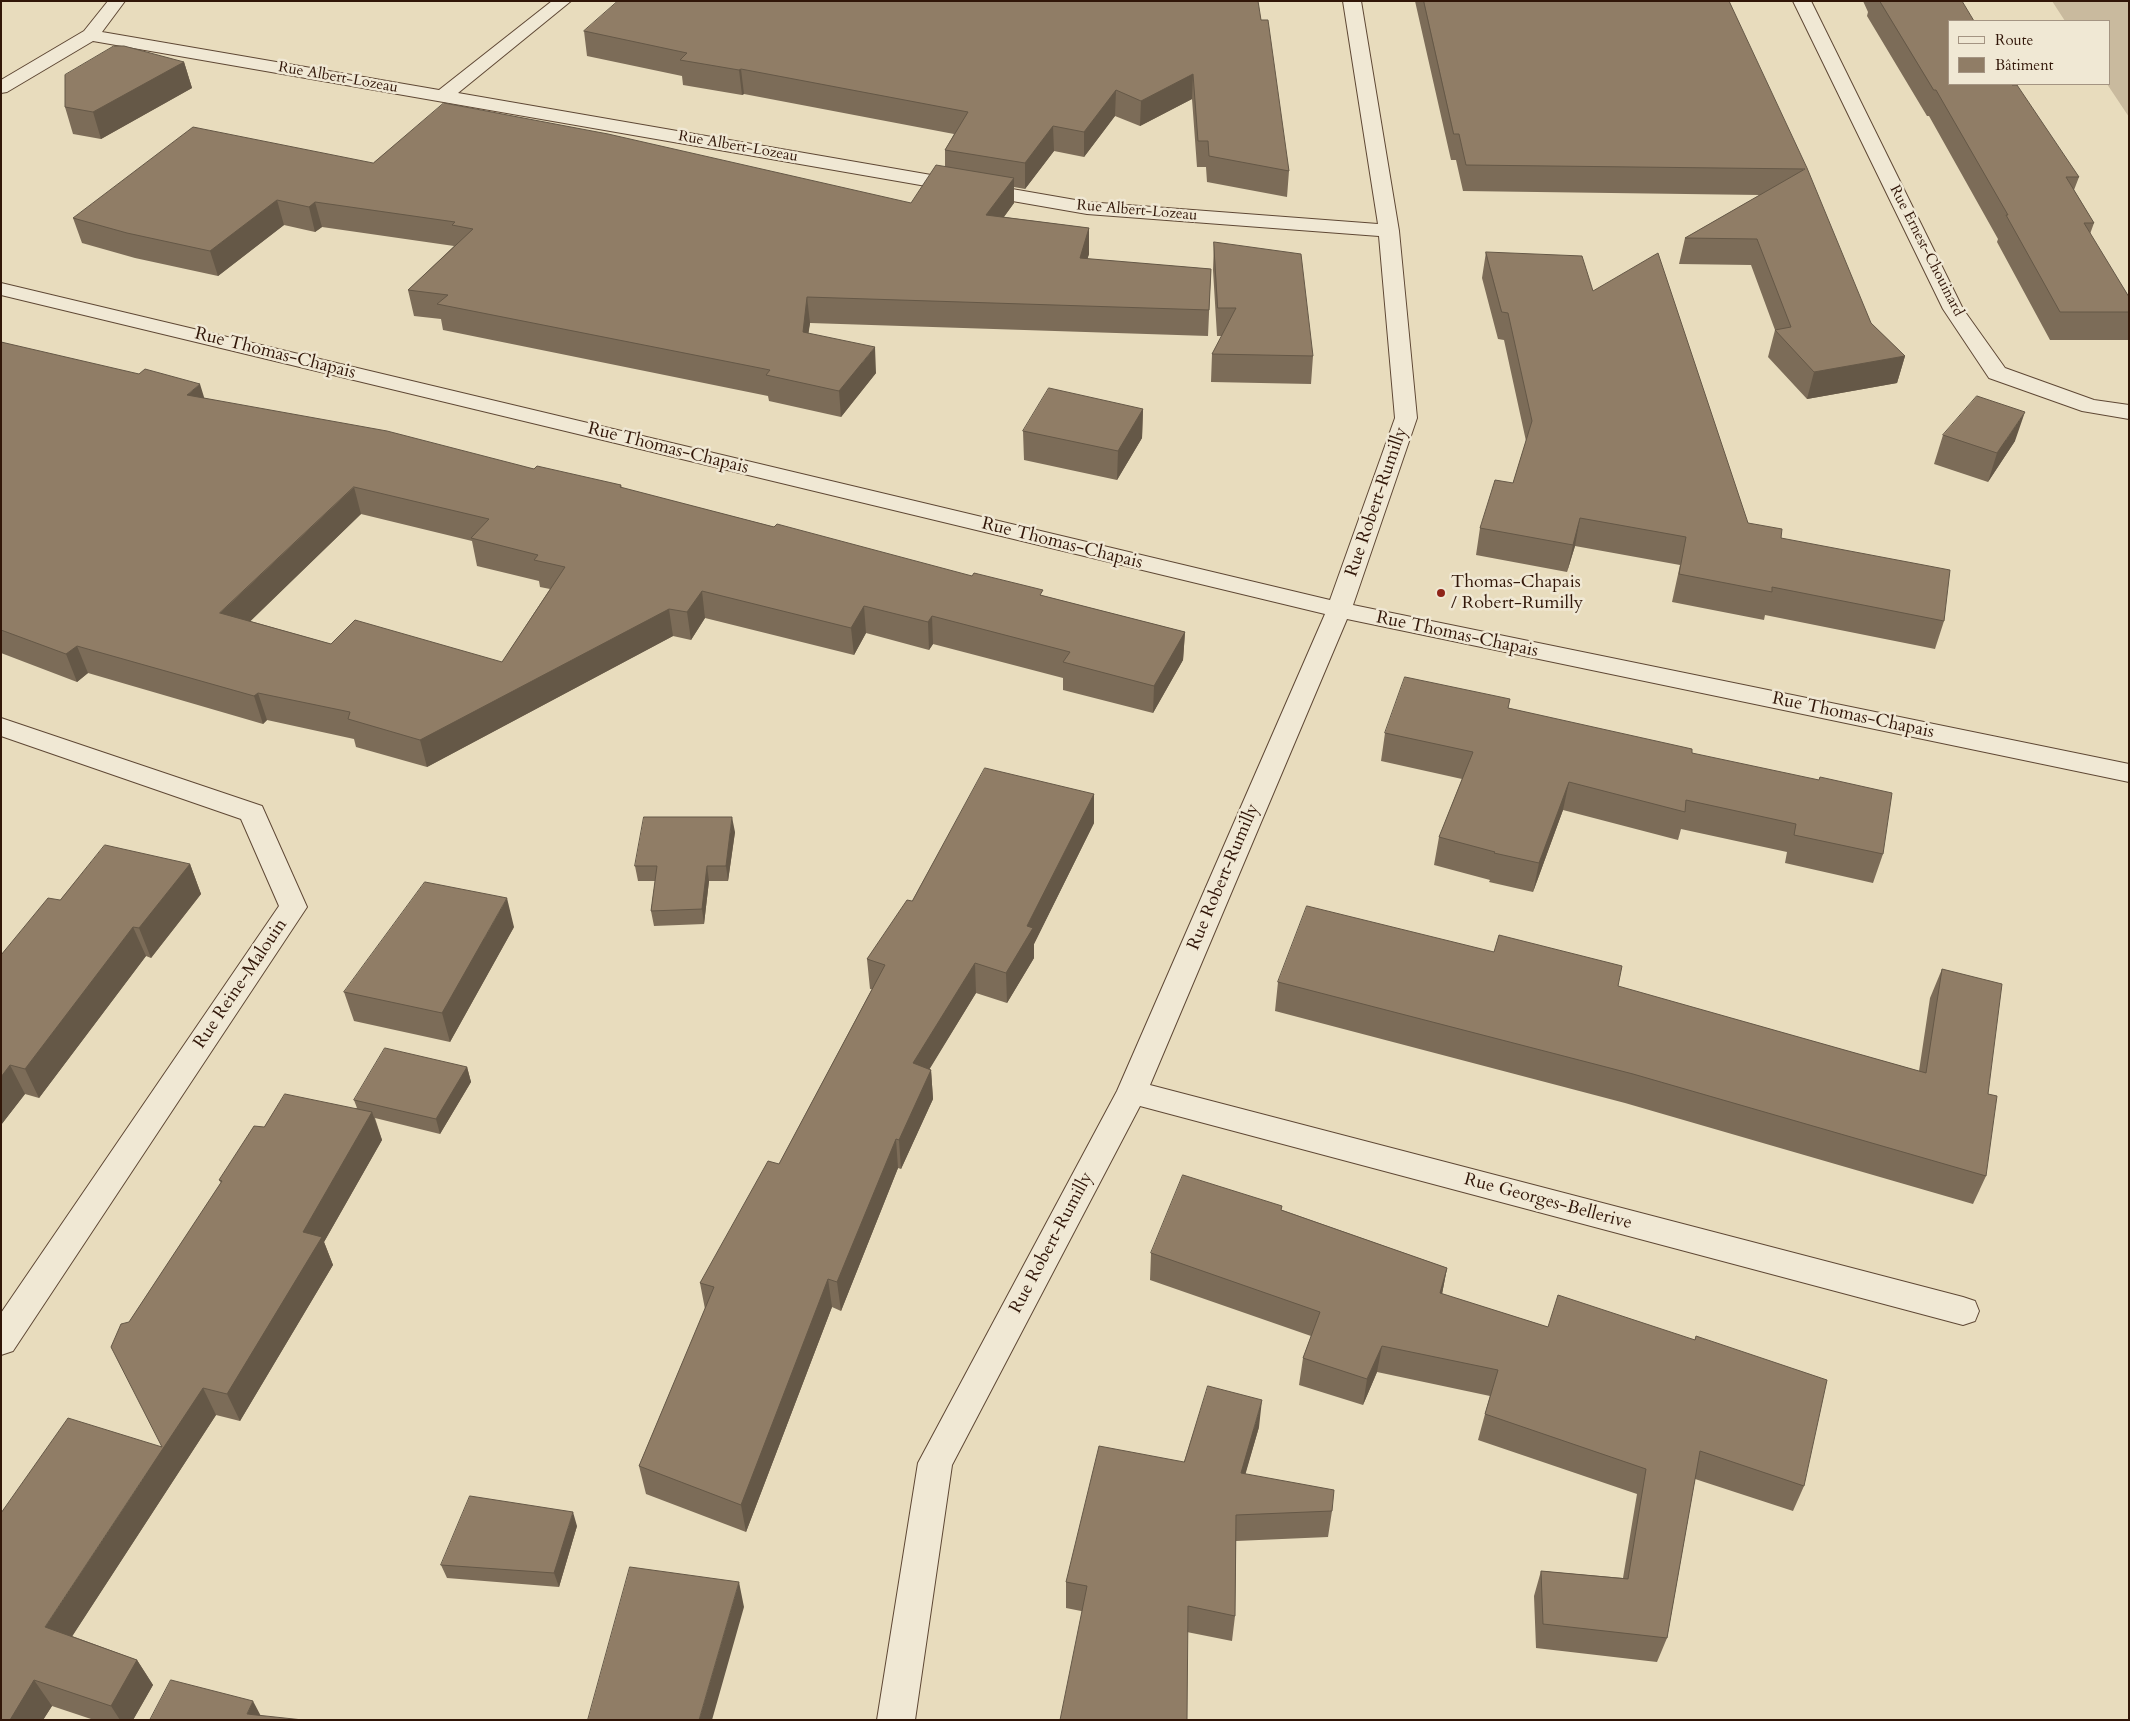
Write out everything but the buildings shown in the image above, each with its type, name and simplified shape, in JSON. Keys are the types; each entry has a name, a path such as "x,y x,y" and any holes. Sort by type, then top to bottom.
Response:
{"street":[{"path":"1,88 90,35 117,1"},
{"path":"443,96 563,1"},
{"name":"Rue Robert-Rumilly","path":"896,1720 935,1462 1132,1092 1339,610 1406,418 1389,231 1352,1"},
{"name":"Rue Ernest-Chouinard","path":"1802,1 1953,309 1997,373 2090,406 2129,412"},
{"name":"Rue Albert-Lozeau","path":"90,35 1087,208 1389,231"},
{"name":"Rue Thomas-Chapais","path":"1,288 1339,610 2129,773"},
{"name":"Rue Reine-Malouin","path":"1,727 252,814 293,907 1,1341"},
{"name":"Rue Georges-Bellerive","path":"1132,1092 1964,1311"}],"shaded area":[{"path":"2052,1 2129,1 2129,117 2108,85 2110,85 2110,20 2064,20"}],"place":[{"name":"Thomas-Chapais / Robert-Rumilly","path":"1441,593"}]}
